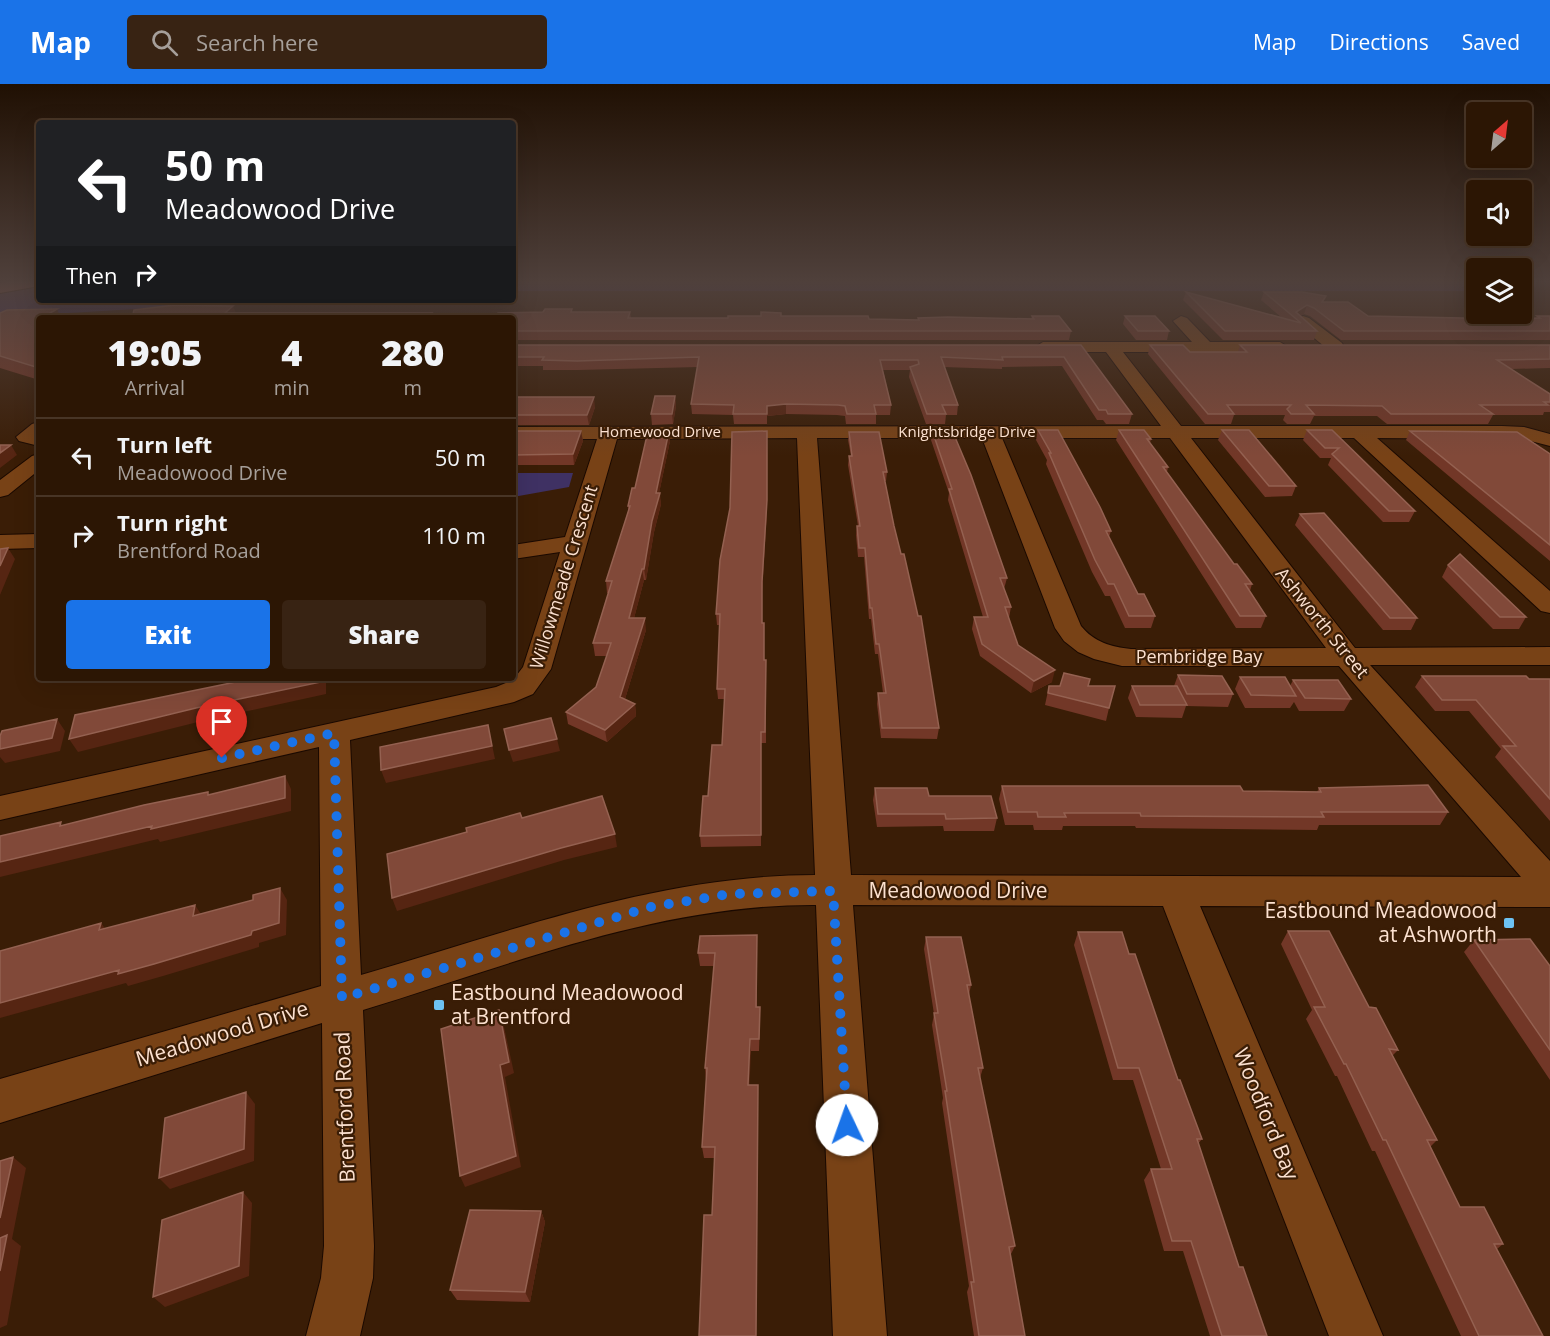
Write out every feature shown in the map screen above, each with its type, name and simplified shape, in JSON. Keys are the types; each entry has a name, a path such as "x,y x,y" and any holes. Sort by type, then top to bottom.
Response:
{"street":[{"path":"1199,339 1206,347"},
{"path":"1028,347 1342,347 1331,339"},
{"name":"Ashworth Street","path":"1111,347 1347,657 1550,885"},
{"path":"36,430 26,437 36,439"},
{"name":"Homewood Drive","path":"516,432 807,432"},
{"name":"Willowmeade Crescent","path":"0,808 504,695 523,687 537,669 609,432"},
{"path":"807,432 860,1336"},
{"name":"Knightsbridge Drive","path":"807,432 1514,432 1550,440"},
{"name":"Pembridge Bay","path":"990,432 1068,628 1082,643 1100,652 1131,658 1550,656"},
{"path":"1359,432 1550,605"},
{"path":"0,490 36,462"},
{"path":"0,542 36,542"},
{"path":"516,552 576,543"},
{"name":"Brentford Road","path":"333,1336 346,1278 350,1246 334,733"},
{"name":"Meadowood Drive","path":"0,1101 651,907 740,893 833,891 1550,892"},
{"name":"Woodford Bay","path":"1176,892 1356,1336"}],"shaded area":[{"path":"516,473 573,473 569,487 516,496"}],"building":[{"path":"0,339 36,339 36,367 0,356"},
{"path":"516,345 1081,345 1132,414 1108,414 1106,410 1099,410 1064,357 1002,357 1003,360 941,357 958,405 942,405 946,414 927,414 910,367 919,364 918,360 880,360 891,405 874,405 876,414 847,414 845,406 838,405 786,404 767,406 767,414 733,414 734,405 691,404 699,357 577,361 542,360 544,357 516,357"},
{"path":"1150,345 1183,345 1190,352 1247,352 1240,345 1550,345 1550,359 1497,360 1550,394 1550,402 1544,402 1548,405 1480,405 1493,414 1391,414 1382,406 1306,405 1314,414 1291,414 1287,409 1291,405 1227,405 1234,414 1208,414"},
{"path":"655,396 675,396 672,414 651,414"},
{"path":"516,397 594,397 587,415 516,415"},
{"path":"932,430 952,430 971,475 1007,578 1000,578 1011,607 1005,607 1018,645 1055,670 1034,681 982,644 974,617 988,617 949,489 952,489"},
{"path":"1038,430 1058,430 1100,507 1111,531 1106,531 1138,594 1144,594 1155,616 1129,616 1114,584 1108,584 1095,560 1049,453 1051,453"},
{"path":"1119,430 1144,430 1151,439 1147,439 1168,467 1163,467 1234,564 1237,564 1252,584 1245,584 1266,616 1240,616"},
{"path":"1222,430 1249,430 1296,486 1269,486"},
{"path":"1307,430 1332,430 1415,511 1389,511 1332,454 1339,448 1325,448"},
{"path":"516,431 581,431 573,454 516,455"},
{"path":"648,431 669,431 656,493 660,493 652,521 644,569 642,569 629,618 645,618 620,697 635,704 605,730 566,712 596,687 611,643 593,643 612,581 606,581 630,506 628,506 632,488 635,488"},
{"path":"767,431 767,500 762,582 762,623 764,623 764,660 766,660 765,732 761,732 761,835 700,836 703,796 708,796 712,745 722,745 725,689 717,689 720,614 716,614 720,560 730,508 732,432"},
{"path":"1410,431 1517,432 1550,454 1550,545"},
{"path":"849,432 879,432 887,472 883,472 894,526 901,554 904,554 918,616 921,616 939,728 882,728 878,693 886,693 879,644 876,644 872,608 870,608 865,548 859,548 857,526 860,526 849,456 852,456"},
{"path":"0,445 11,445 0,453"},
{"path":"1324,513 1417,618 1390,618 1300,514"},
{"path":"8,548 0,566 0,549"},
{"path":"1460,554 1526,617 1500,617 1448,565"},
{"path":"1064,673 1090,679 1088,686 1115,686 1109,708 1048,693 1049,686 1060,686"},
{"path":"1178,675 1222,676 1233,694 1187,694"},
{"path":"1422,676 1526,676 1529,679 1550,679 1550,799 1503,746 1516,746 1476,700 1442,700"},
{"path":"1240,677 1285,677 1296,696 1251,695"},
{"path":"1293,680 1338,680 1351,699 1305,698"},
{"path":"240,681 321,681 69,739 75,715"},
{"path":"1132,686 1177,686 1187,705 1140,705"},
{"path":"551,718 557,739 509,750 504,729"},
{"path":"57,719 52,738 0,749 2,731"},
{"path":"488,725 492,746 381,770 380,747"},
{"path":"285,776 285,798 151,829 152,826 0,862 0,836 61,822 60,826 208,792 208,795"},
{"path":"1428,785 1448,812 1321,812 1324,817 1141,816 1140,813 1064,813 1066,817 1038,817 1037,812 1008,812 1002,786 1240,786 1243,791 1321,792 1319,788"},
{"path":"875,788 927,788 929,796 991,796 997,818 946,819 945,814 878,814"},
{"path":"602,796 615,834 392,898 387,854 467,832 466,828 520,813 522,818"},
{"path":"280,888 279,923 252,931 251,935 118,974 119,970 0,1003 0,951 101,923 99,930 195,905 193,916 253,900 253,895"},
{"path":"1288,931 1329,931 1369,1007 1376,1008 1398,1050 1389,1049 1437,1140 1427,1140 1460,1207 1484,1207 1503,1244 1494,1244 1543,1336 1479,1336 1386,1140 1383,1140 1346,1064 1314,1007 1325,1007"},
{"path":"1078,932 1122,932 1129,954 1135,954 1178,1080 1180,1080 1202,1139 1197,1139 1239,1267 1243,1267 1267,1336 1222,1336 1191,1241 1172,1241 1151,1169 1172,1169 1139,1068 1118,1068"},
{"path":"757,935 756,1007 760,1007 759,1039 750,1039 748,1085 758,1085 756,1336 699,1336 704,1215 712,1215 715,1147 702,1147 707,1068 705,1068 715,953 698,953 700,936"},
{"path":"926,937 961,937 971,985 967,985 983,1068 978,1068 1015,1246 1009,1247 1025,1336 979,1336 971,1282 974,1282 934,1013 938,1013"},
{"path":"1530,939 1550,966 1550,1050 1474,940"},
{"path":"499,1010 509,1062 500,1065 516,1156 460,1176 441,1029"},
{"path":"246,1092 244,1149 159,1178 165,1118"},
{"path":"13,1157 0,1218 0,1161"},
{"path":"243,1192 239,1266 153,1297 162,1220"},
{"path":"470,1210 541,1211 525,1292 450,1290"},
{"path":"7,1235 0,1271 0,1238"}],"place":[{"name":"Eastbound Meadowood at Ashworth","path":"1509,923"},
{"name":"Eastbound Meadowood at Brentford","path":"439,1005"}],"route":[{"path":"222,758 334,733 342,998 651,907 693,899 760,891 833,891 847,1125"}]}
